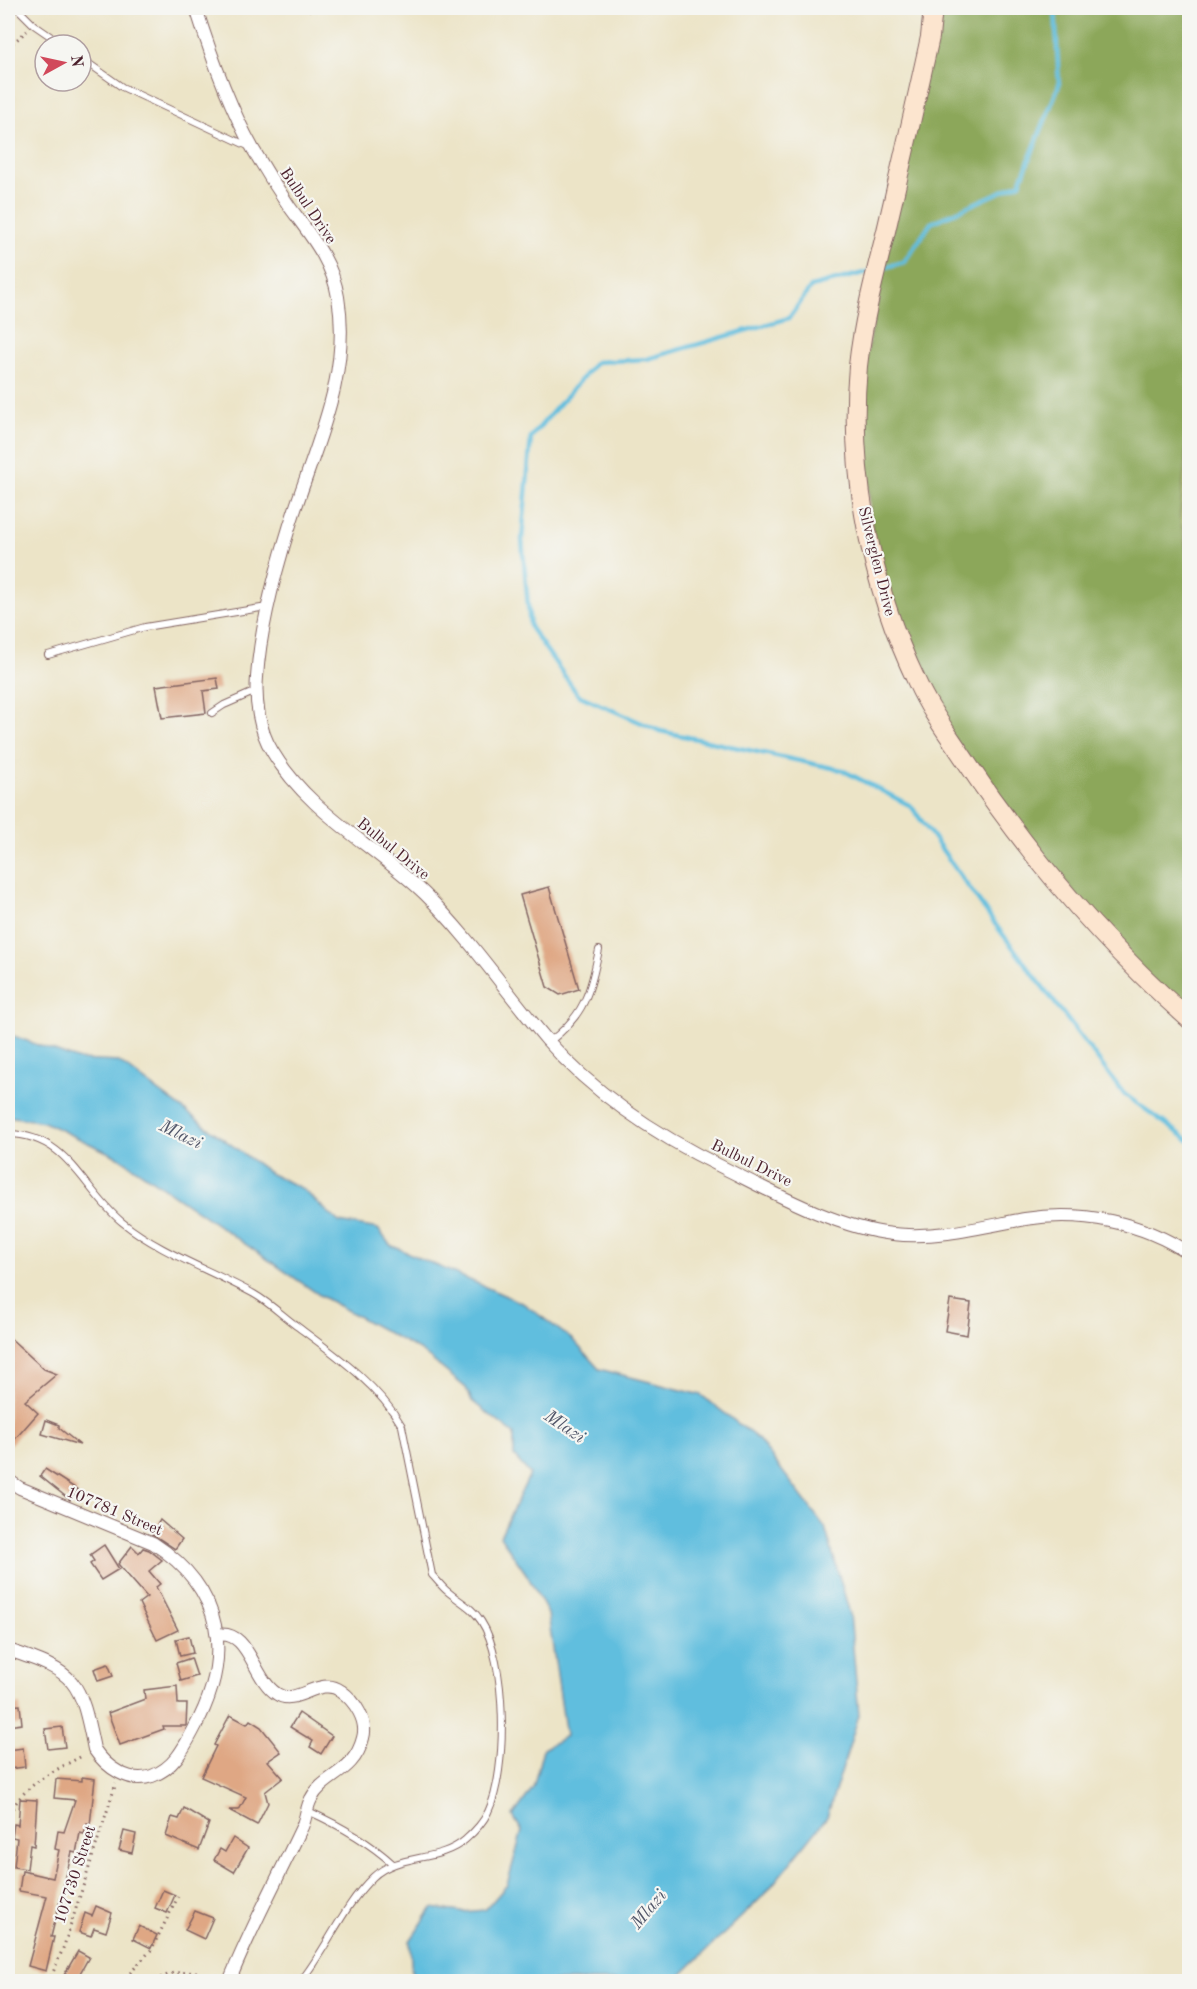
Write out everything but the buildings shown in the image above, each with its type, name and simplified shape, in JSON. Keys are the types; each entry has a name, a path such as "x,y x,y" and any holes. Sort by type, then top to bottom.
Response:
{"street":[{"name":"Bulbul Drive","path":"196,8 223,85 253,148 278,190 322,249 335,284 340,323 339,364 334,393 289,528 257,670 256,690 259,716 266,740 281,764 324,812 408,878 430,899 462,934 549,1042 610,1101 671,1141 787,1198 853,1225 894,1234 926,1234 1030,1219 1068,1217 1118,1222 1141,1228 1190,1254"},
{"name":"Silverglen Drive","path":"933,8 930,37 866,316 858,366 856,408 864,507 884,598 917,684 978,780 1030,849 1124,958 1190,1020"},
{"name":"107781 Street","path":"8,1480 153,1543 184,1565 206,1597 217,1635 218,1658 213,1685 201,1716 175,1761 147,1777 119,1773"},
{"path":"217,1635 227,1633 241,1640 259,1677 279,1695 288,1697 312,1688 330,1686 347,1696 360,1714 364,1733 360,1749 344,1771 316,1793 301,1830 266,1898 229,1982"},
{"path":"8,1650 61,1672 77,1685 87,1714 94,1749 104,1763 119,1773"}],"lane":[{"path":"17,8 46,33"},
{"path":"312,8 323,8"},
{"path":"93,66 122,87 253,148"},
{"path":"48,655 145,627 270,607"},
{"path":"212,713 256,690"},
{"path":"549,1042 569,1028 581,1010 591,989 598,950"},
{"path":"8,1134 46,1142 63,1154 96,1196 122,1221 149,1240 256,1295 333,1353 392,1408 402,1426 432,1575 447,1591 467,1604 483,1623 495,1662 504,1739 497,1787 488,1813 464,1841 451,1849 393,1864 372,1878 350,1906 300,1982"},
{"path":"308,1811 381,1853 393,1864"}],"path":[{"path":"8,47 34,25"},
{"path":"8,1819 11,1810 25,1792 46,1775 94,1749"},
{"name":"107730 Street","path":"49,1982 64,1946 119,1773"},
{"path":"123,1981 151,1950 178,1897"},
{"path":"149,1982 173,1973 198,1972 210,1982"},
{"path":"123,1981 131,1982"}],"green space":[{"path":"936,8 1189,8 1190,408 1180,517 1190,569 1189,1016 1125,958 937,717 874,555 860,389"},
{"path":"1189,408 1189,569 1180,517"}],"water":[{"name":"Mlazi","path":"8,1034 79,1060 119,1062 271,1174 301,1188 339,1222 378,1229 390,1245 524,1304 573,1340 599,1369 701,1395 758,1439 825,1527 850,1614 859,1715 827,1817 766,1893 675,1981 412,1981 410,1941 432,1908 461,1912 485,1910 507,1885 522,1831 513,1816 533,1788 543,1749 566,1736 548,1614 527,1575 500,1536 530,1474 514,1456 514,1434 472,1401 466,1388 421,1351 321,1296 120,1158 44,1122 8,1116"}],"waterway":[{"path":"882,268 904,262 931,223 1020,183 1059,85 1055,8"},
{"path":"871,271 811,287 789,318 647,359 596,362 531,437 522,540 530,627 578,695 660,731 842,770 911,806 992,920 1124,1094 1190,1141"}]}
